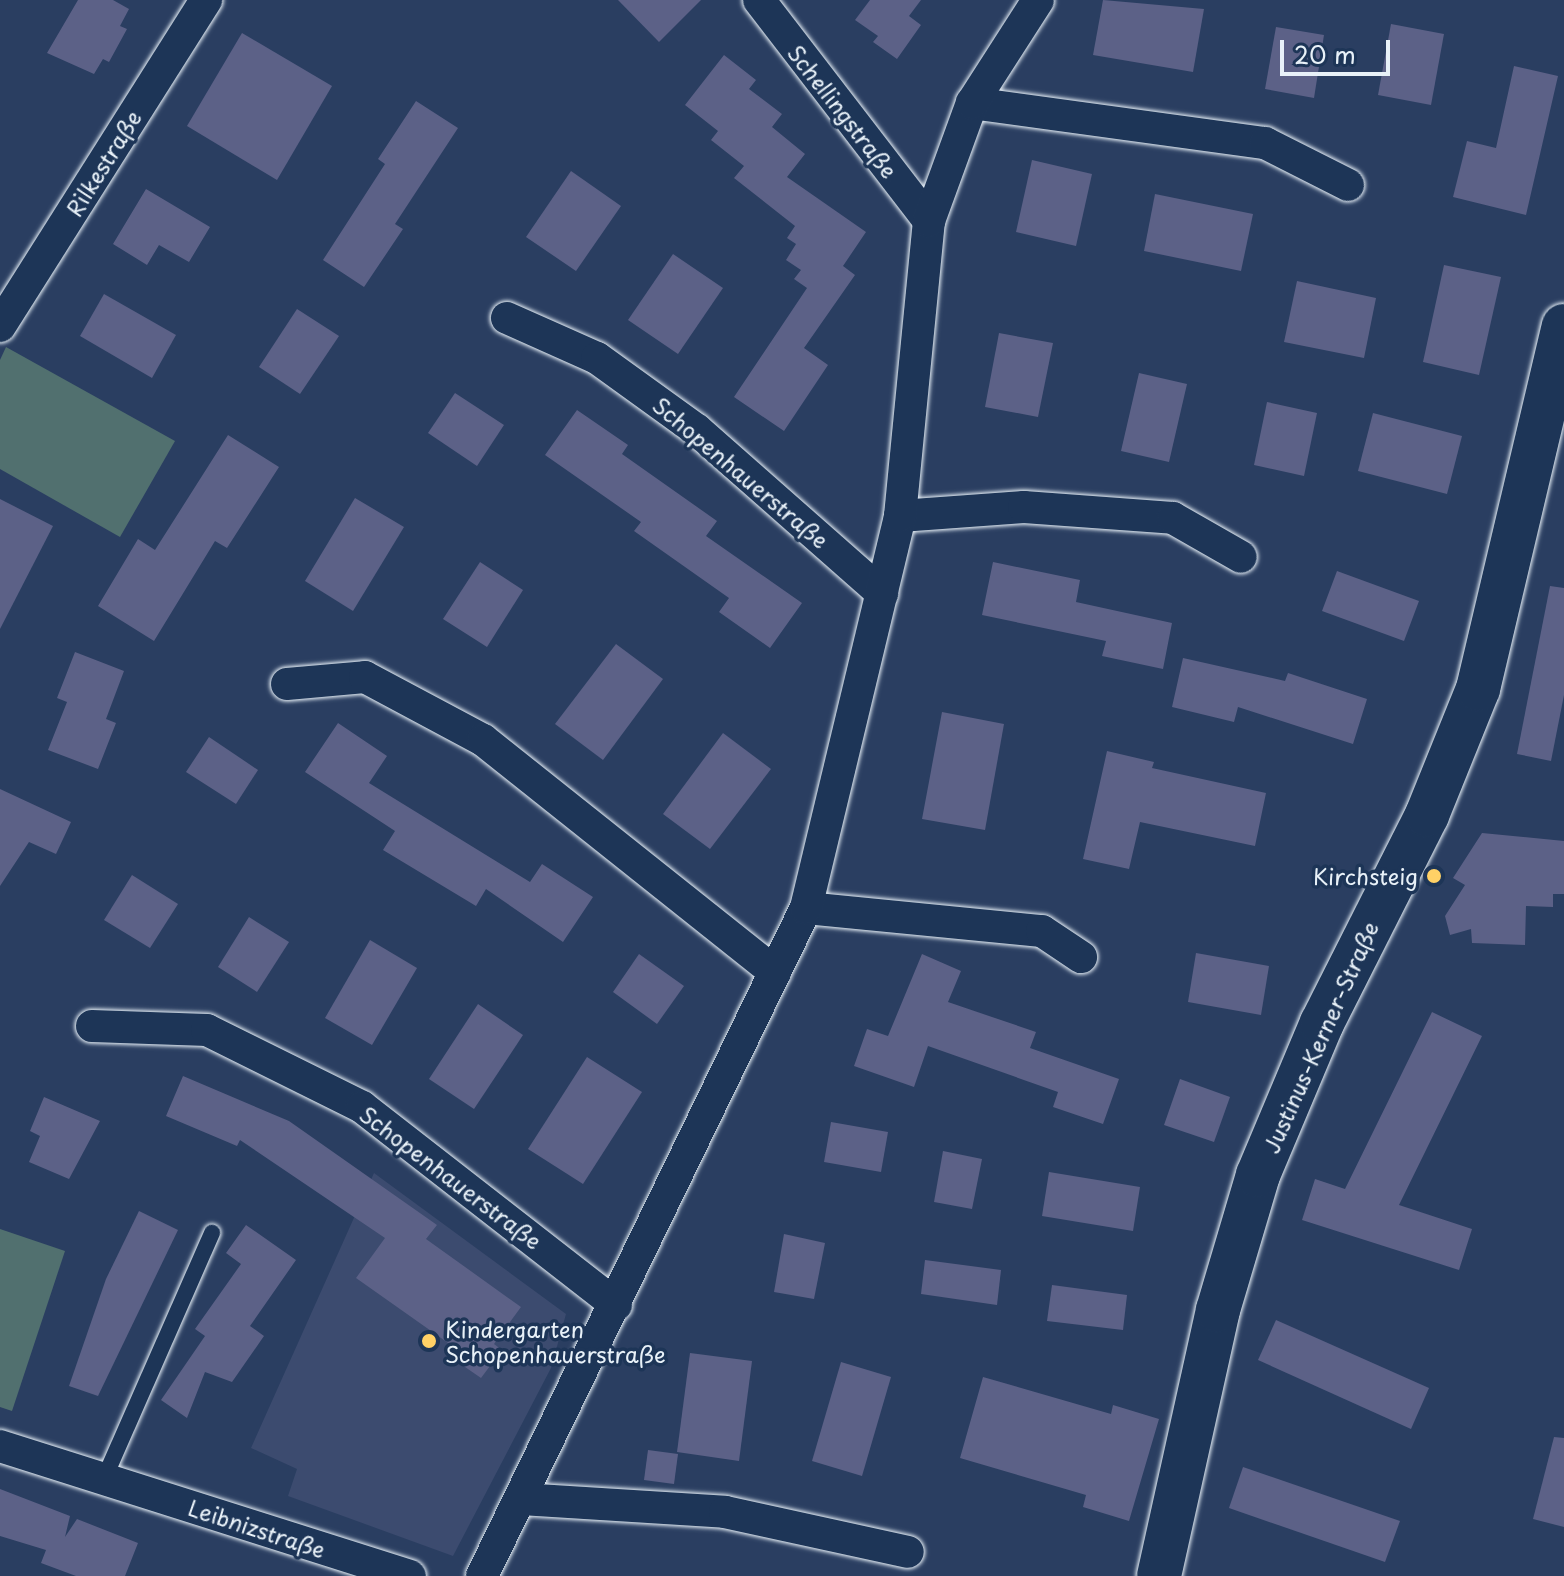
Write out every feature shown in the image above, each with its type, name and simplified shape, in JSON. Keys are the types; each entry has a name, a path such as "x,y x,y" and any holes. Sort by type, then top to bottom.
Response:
{"street":[{"name":"Rilkestraße","path":"0,326 206,0"},
{"name":"Schellingstraße","path":"759,0 929,221"},
{"path":"482,1576 806,908 900,516 929,221 972,103 1038,0"},
{"path":"972,103 1265,143 1348,185"},
{"name":"Schopenhauerstraße","path":"507,318 597,358 697,430 882,593"},
{"name":"Justinus-Kerner-Straße","path":"1159,1576 1218,1310 1258,1175 1333,999 1427,815 1478,689 1564,326"},
{"path":"900,516 1024,507 1173,518 1241,557"},
{"path":"287,684 365,677 483,740 775,972"},
{"path":"806,908 1042,931 1081,957"},
{"name":"Schopenhauerstraße","path":"92,1026 207,1030 362,1107 616,1305"},
{"name":"Leibnizstraße","path":"0,1446 410,1576"},
{"path":"521,1499 725,1512 908,1552"}],"lane":[{"path":"104,1479 212,1233"}],"shaded area":[{"name":"Kindergarten Schopenhauerstraße","path":"374,1173 566,1314 551,1368 453,1556 288,1496 297,1469 251,1448"}],"green space":[{"path":"6,347 175,441 120,537 0,469 0,360"},
{"path":"0,1229 65,1251 12,1411 0,1407"}],"building":[{"path":"78,0 113,0 129,9 120,26 127,29 109,62 103,59 94,74 47,53"},
{"path":"618,0 701,0 659,42"},
{"path":"870,0 921,0 909,16 921,25 897,59 873,42 878,36 855,20"},
{"path":"1103,0 1204,9 1193,72 1093,55"},
{"path":"1391,24 1444,34 1431,105 1378,95"},
{"path":"1276,27 1324,35 1314,98 1265,89"},
{"path":"242,33 332,86 277,180 187,126"},
{"path":"724,55 756,80 749,89 782,114 772,127 805,154 787,177 866,232 843,266 855,275 804,348 828,365 784,431 734,397 807,288 794,279 801,270 786,260 796,244 787,238 795,226 734,178 744,166 711,140 718,131 685,105"},
{"path":"1514,66 1558,76 1526,215 1453,197 1467,141 1496,148"},
{"path":"416,101 458,128 395,224 403,229 364,287 323,260 385,164 378,159"},
{"path":"1032,160 1092,174 1076,246 1016,232"},
{"path":"571,171 621,206 576,271 526,237"},
{"path":"146,189 210,227 189,262 159,245 147,265 113,244"},
{"path":"1155,194 1253,214 1241,271 1144,251"},
{"path":"673,254 723,288 678,354 628,320"},
{"path":"1444,265 1501,277 1479,375 1423,362"},
{"path":"1297,281 1376,298 1364,358 1284,342"},
{"path":"104,294 176,335 152,378 80,336"},
{"path":"297,309 339,336 300,394 259,367"},
{"path":"999,333 1053,343 1038,417 985,407"},
{"path":"1139,373 1187,384 1169,462 1121,451"},
{"path":"455,393 504,425 477,466 428,433"},
{"path":"1267,402 1317,413 1304,476 1254,465"},
{"path":"577,410 628,445 622,454 717,521 706,536 802,603 770,648 719,612 729,598 634,531 641,522 545,455"},
{"path":"1373,413 1462,436 1447,494 1358,471"},
{"path":"228,435 279,467 227,548 215,541 154,641 98,606 138,539 155,550"},
{"path":"355,498 404,527 353,611 305,581"},
{"path":"0,499 53,526 0,629"},
{"path":"480,562 523,590 487,647 443,619"},
{"path":"993,562 1080,580 1076,602 1172,623 1163,669 1102,656 1106,641 982,615"},
{"path":"1337,571 1419,601 1404,641 1322,611"},
{"path":"1550,586 1564,588 1564,695 1551,761 1517,754"},
{"path":"616,644 663,679 603,760 555,724"},
{"path":"75,652 124,671 106,719 116,723 98,769 48,750 67,702 57,698"},
{"path":"1183,658 1285,681 1288,673 1367,699 1353,744 1238,707 1234,722 1172,707"},
{"path":"942,712 1004,724 985,830 922,819"},
{"path":"338,723 387,756 369,783 530,882 542,864 593,897 563,942 486,889 476,906 383,850 395,831 305,772"},
{"path":"723,733 771,769 710,849 663,814"},
{"path":"209,737 258,770 236,804 186,772"},
{"path":"1107,751 1154,762 1152,768 1266,793 1255,846 1140,822 1129,869 1083,859"},
{"path":"0,789 71,822 56,854 29,842 0,886"},
{"path":"1482,833 1564,841 1564,894 1553,894 1553,907 1526,906 1525,945 1472,943 1471,929 1450,935 1445,916 1465,885 1453,878"},
{"path":"132,875 178,904 150,948 104,920"},
{"path":"249,917 289,942 257,992 218,967"},
{"path":"370,940 417,968 372,1045 325,1018"},
{"path":"1196,953 1269,966 1261,1015 1188,1002"},
{"path":"639,954 684,986 657,1024 613,992"},
{"path":"922,954 961,971 948,1002 1036,1032 1030,1048 1119,1079 1103,1124 1053,1107 1058,1092 928,1046 914,1087 854,1066 867,1029 888,1036"},
{"path":"478,1004 523,1035 474,1109 429,1079"},
{"path":"1432,1012 1482,1036 1399,1205 1472,1229 1459,1270 1302,1220 1315,1179 1345,1189"},
{"path":"587,1057 642,1092 583,1184 528,1149"},
{"path":"183,1076 289,1121 437,1225 426,1239 521,1307 494,1344 502,1350 481,1378 452,1358 458,1350 356,1278 385,1238 240,1140 237,1146 166,1116"},
{"path":"1180,1079 1230,1097 1214,1142 1164,1125"},
{"path":"44,1097 100,1121 69,1179 29,1162 40,1136 30,1131"},
{"path":"831,1122 888,1132 881,1172 824,1162"},
{"path":"943,1151 982,1159 972,1209 934,1202"},
{"path":"1049,1172 1140,1187 1133,1231 1042,1216"},
{"path":"139,1211 178,1230 98,1396 69,1386 106,1279"},
{"path":"246,1225 296,1260 250,1326 264,1336 232,1382 205,1372 187,1418 161,1400 205,1336 195,1329 241,1264 226,1253"},
{"path":"784,1234 825,1243 814,1299 774,1292"},
{"path":"925,1260 1001,1270 997,1305 921,1294"},
{"path":"1052,1285 1127,1295 1123,1330 1047,1321"},
{"path":"1276,1320 1429,1388 1411,1429 1258,1360"},
{"path":"690,1353 752,1361 739,1461 677,1452"},
{"path":"841,1362 891,1377 862,1476 812,1461"},
{"path":"983,1377 1111,1414 1113,1405 1159,1419 1129,1521 1083,1507 1086,1495 960,1458"},
{"path":"1554,1437 1564,1438 1564,1527 1533,1519"},
{"path":"648,1450 678,1454 674,1484 644,1480"},
{"path":"1243,1467 1400,1521 1385,1562 1229,1508"},
{"path":"0,1489 70,1516 65,1537 77,1519 138,1543 125,1576 76,1576 41,1563 46,1550 0,1536"}],"place":[{"name":"Kirchsteig","path":"1434,876"},
{"name":"Kindergarten Schopenhauerstraße","path":"429,1341"}]}
